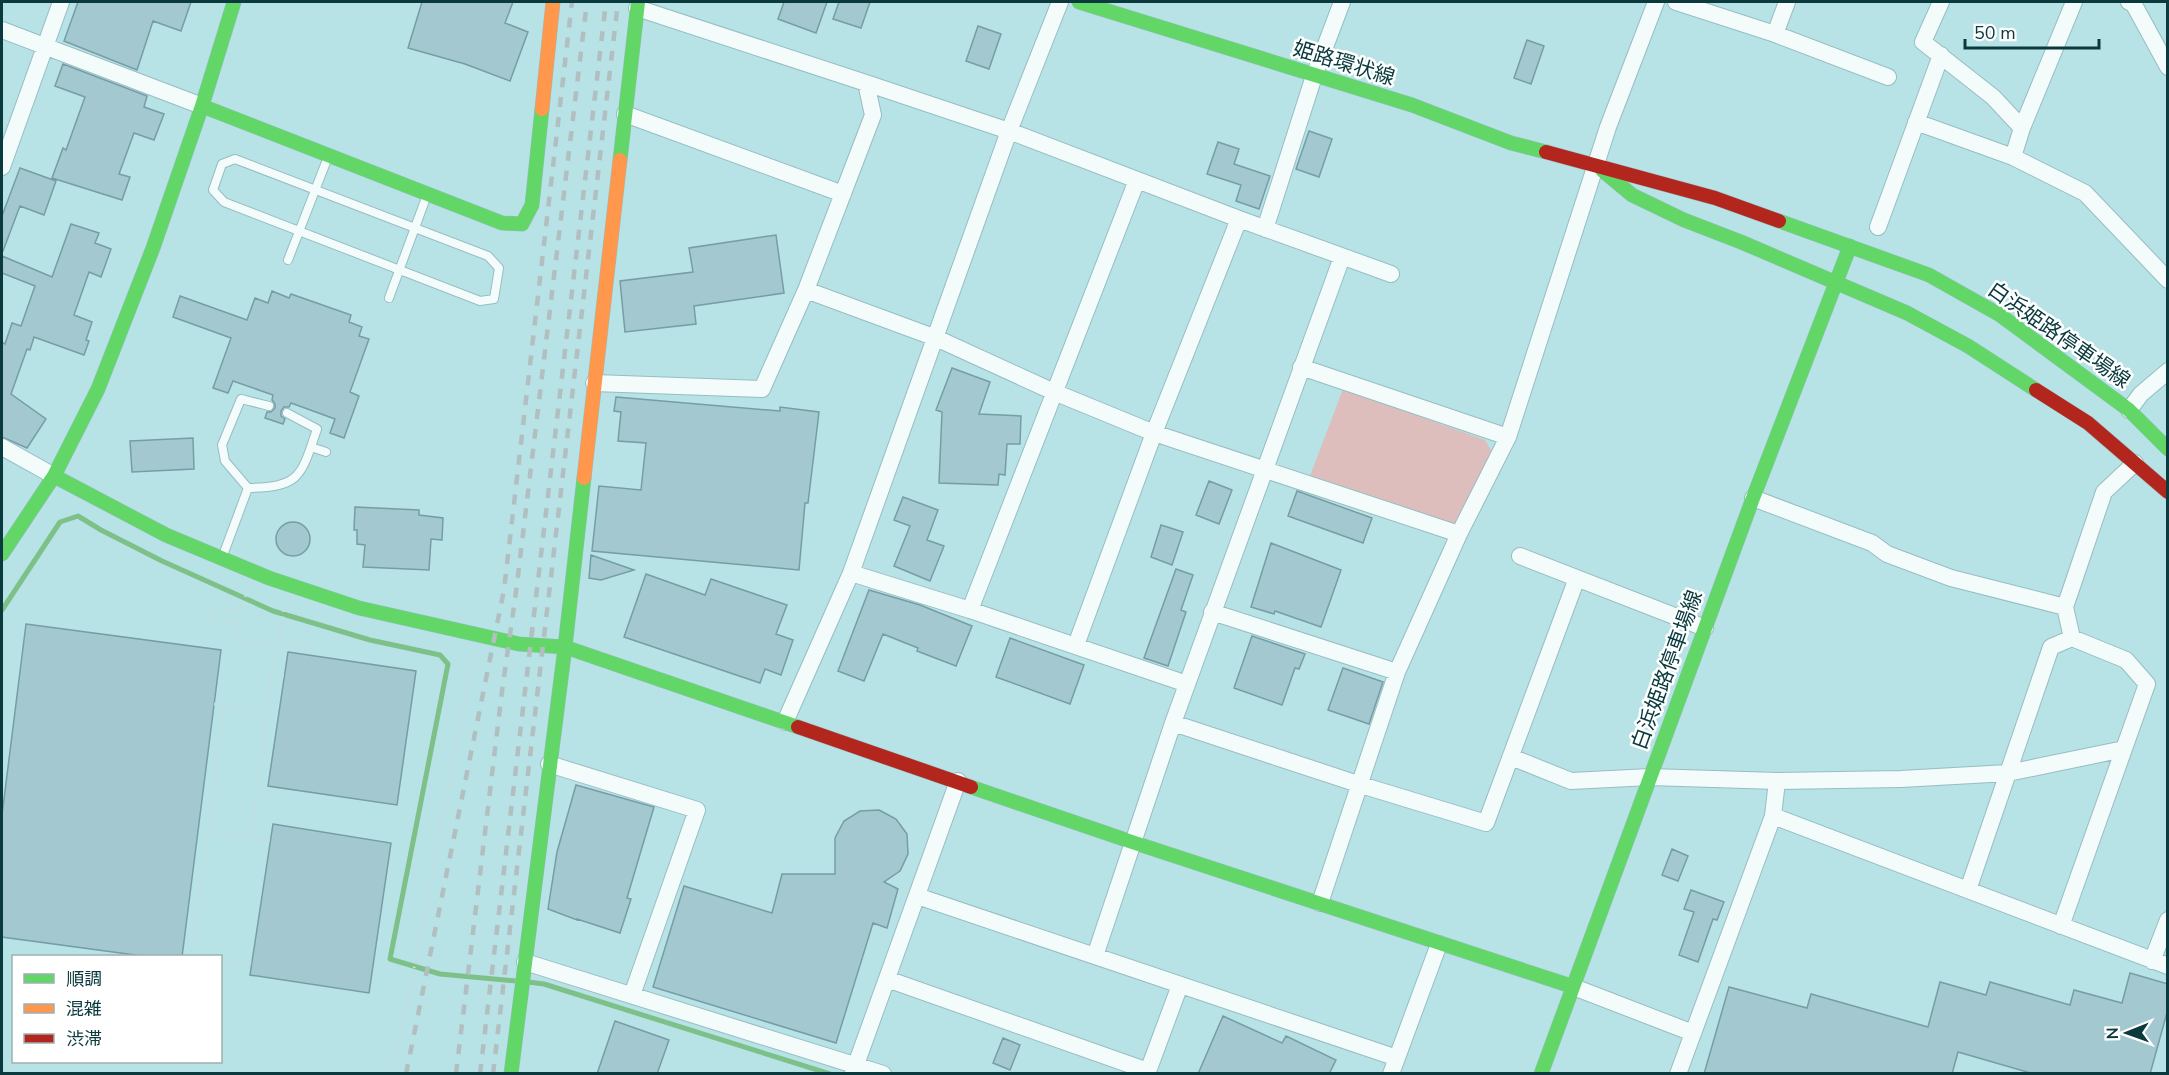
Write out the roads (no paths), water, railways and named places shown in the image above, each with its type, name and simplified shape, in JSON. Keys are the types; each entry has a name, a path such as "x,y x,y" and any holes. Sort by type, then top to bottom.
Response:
{"street":[{"path":"2,167 61,2"},
{"path":"2,554 54,476 98,388 153,248 202,106 234,2"},
{"path":"2,30 502,223 522,224 532,205 553,2"},
{"path":"784,722 851,573 1010,131 1060,2"},
{"name":"姫路環状線","path":"1079,2 1412,105 1511,144 1715,198 1850,246"},
{"path":"1265,229 1314,76 1342,2"},
{"path":"1320,903 1397,672 1459,534 1508,437 1608,127 1656,2"},
{"path":"1676,2 1774,34 1888,76"},
{"path":"1774,34 1787,2"},
{"path":"1941,2 1923,42 1993,97 2022,128"},
{"path":"2013,157 2022,128 2074,2"},
{"path":"2128,2 2133,3 2168,67"},
{"path":"511,1074 565,647 638,5 1010,131 1265,229 1391,274"},
{"path":"1878,227 1941,55"},
{"path":"594,382 762,389 806,290 873,115 866,83"},
{"path":"625,114 843,194"},
{"path":"1916,122 2013,157 2085,193 2168,280"},
{"name":"姫路環状線","path":"1596,165 1632,195 1684,220 1835,282"},
{"path":"970,610 1137,180"},
{"path":"1076,645 1154,433 1239,219"},
{"name":"白浜姫路停車場線","path":"1540,1074 1753,498 1850,246 1929,275 2001,315 2129,410 2168,449"},
{"path":"1095,956 1186,684 1342,257"},
{"path":"1835,282 1907,313 1968,346 2088,423 2168,492"},
{"path":"806,290 936,338 1054,392 1154,433 1459,534"},
{"path":"1301,367 1508,437"},
{"path":"2129,410 2141,394 2168,371"},
{"path":"2,447 166,535 268,578 359,608 519,644 565,647 1132,842 1571,986 1693,1033"},
{"path":"2073,638 2065,607 2104,492 2135,463"},
{"path":"1753,498 1872,543 1887,555 1952,578 2065,607"},
{"path":"1520,556 1705,628"},
{"path":"851,573 1076,645 1186,684"},
{"path":"1173,723 1485,823 1577,578"},
{"path":"1212,612 1397,672"},
{"path":"1968,890 2051,647 2073,638 2126,660 2147,684 2061,926"},
{"path":"1511,757 1571,781 1650,777 1777,782 2008,773 2124,748"},
{"path":"549,764 698,810 632,995"},
{"path":"854,1069 958,781"},
{"path":"1678,1074 1773,816 1777,782"},
{"path":"1773,816 2160,964 2168,920"},
{"path":"917,896 1180,985 1394,1066 1439,944"},
{"path":"525,962 854,1069 883,1074"},
{"path":"887,979 1148,1072 1180,985"}],"lane":[{"path":"288,260 329,155"},
{"path":"235,159 414,228 488,256 499,268 494,298 480,301 399,270 224,202 213,190 222,164 235,159"},
{"path":"389,298 428,194"},
{"path":"248,488 225,461 222,445 241,399 269,406"},
{"path":"248,488 286,484 299,474 317,429 287,413"},
{"path":"311,447 326,452"},
{"path":"222,558 248,488"}],"waterway":[{"path":"2,610 60,522 78,516 162,561 273,611 370,640 440,655 448,664 390,959 440,974 516,981"},
{"path":"528,982 544,984 830,1074"}],"railway":[{"path":"406,1074 504,590 572,2"},
{"path":"456,1074 587,2"},
{"path":"480,1074 606,2"},
{"path":"493,1074 618,2"}]}
